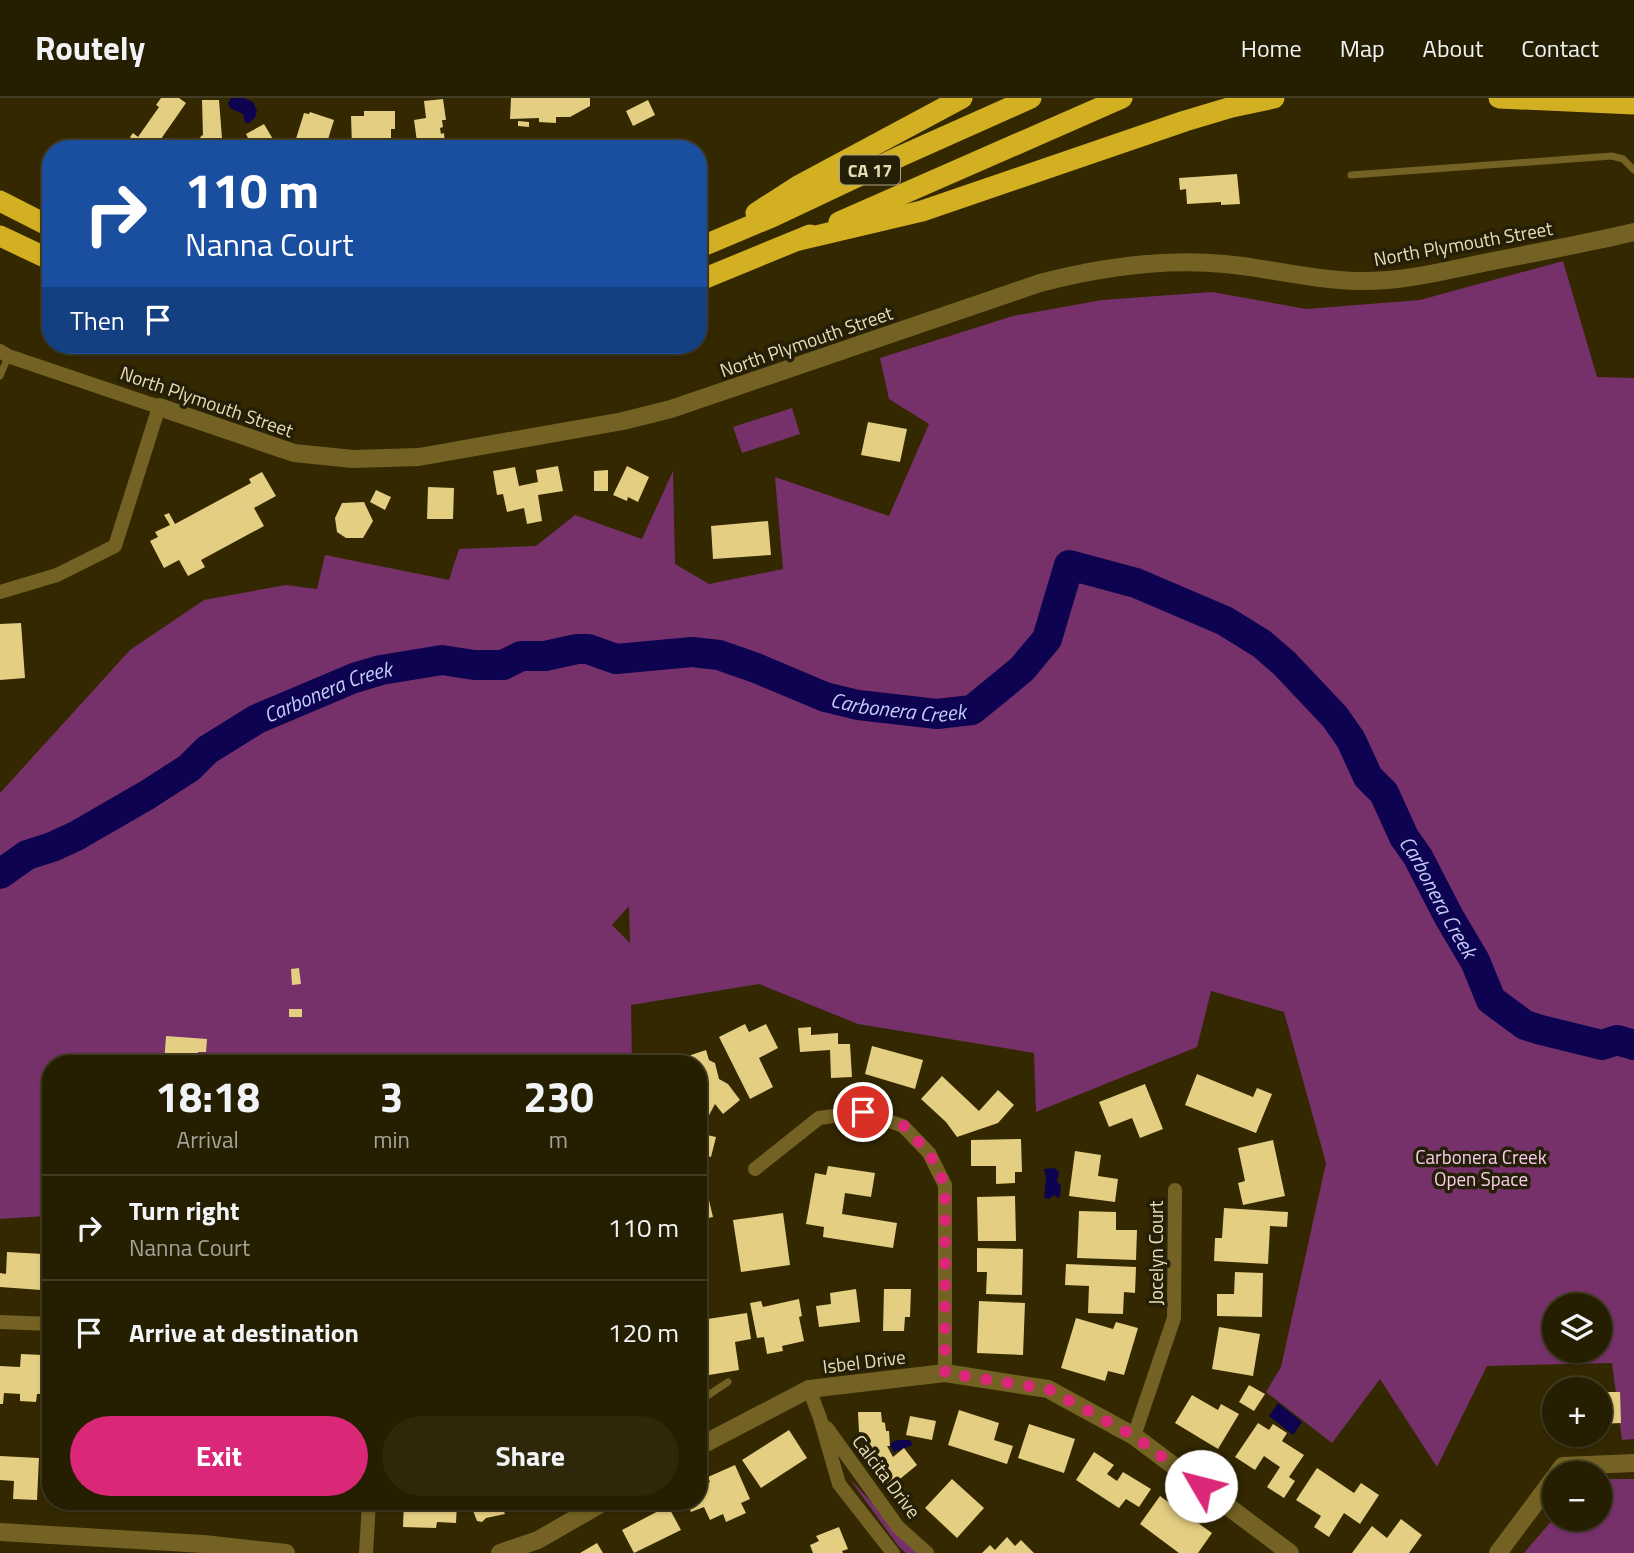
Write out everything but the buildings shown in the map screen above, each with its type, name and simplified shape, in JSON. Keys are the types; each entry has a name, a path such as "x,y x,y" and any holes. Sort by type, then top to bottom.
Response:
{"highway":[{"path":"707,243 798,186 962,98"},
{"name":"CA 17","path":"707,244 1031,98"},
{"name":"CA 17","path":"707,277 799,240 1122,98"},
{"path":"799,240 922,211 1185,121 1274,98"},
{"path":"1499,98 1634,104"},
{"path":"0,187 24,201 29,217"},
{"path":"0,201 42,223"},
{"path":"0,236 42,256"}],"street":[{"name":"North Plymouth Street","path":"4,354 293,453 353,460 409,458 623,421 671,408 1040,283 1101,269 1194,262 1322,279 1386,280 1446,271 1634,232"},
{"path":"0,593 57,575 116,546 159,407"},
{"path":"755,1169 819,1118 863,1112 904,1126 929,1153 945,1185 945,1373"},
{"name":"Jocelyn Court","path":"1134,1436 1174,1318 1175,1189"},
{"path":"0,1322 42,1324"},
{"name":"Isbel Drive","path":"707,1442 809,1389 945,1373 1048,1389 1134,1436 1290,1553"},
{"name":"Calcita Drive","path":"809,1389 821,1418 839,1484 893,1553"},
{"name":"Calcita Drive","path":"821,1418 898,1527 927,1553"},
{"path":"1612,1464 1634,1463"},
{"path":"1498,1553 1542,1495"},
{"path":"366,1553 369,1510"},
{"path":"500,1553 538,1539 590,1510"},
{"path":"0,1532 204,1544 286,1553"}],"lane":[{"path":"1351,175 1612,156 1623,159 1634,170"},
{"path":"0,376 4,354"},
{"path":"707,1396 728,1382"}],"green space":[{"name":"Carbonera Creek Open Space","path":"1563,261 1597,377 1634,378 1634,1439 1622,1440 1612,1363 1487,1366 1437,1467 1380,1379 1332,1443 1266,1392 1281,1367 1326,1163 1284,1012 1211,991 1197,1047 1036,1112 1034,1053 858,1024 759,984 631,1005 632,1055 42,1055 42,1216 0,1219 0,793 130,650 204,600 286,585 317,589 325,555 449,580 459,549 536,546 575,515 642,539 673,471 675,564 709,584 783,569 775,477 889,516 929,424 889,399 880,358 1013,316 1102,300 1212,292 1306,309 1420,300","holes":["629,906 629,907 630,943 612,925"]},
{"path":"792,408 800,434 742,453 733,427"},
{"path":"849,1478 919,1553 906,1553 899,1547"},
{"path":"1612,1479 1634,1479 1634,1553 1524,1553 1543,1531 1612,1531"}],"shaded area":[{"path":"231,98 244,98 253,102 257,111 255,118 245,123 243,114 230,108 228,104"},
{"path":"1055,1168 1059,1172 1057,1181 1061,1186 1060,1196 1044,1198 1044,1169"},
{"path":"1278,1403 1302,1422 1293,1435 1269,1416"},
{"path":"899,1440 910,1440 913,1445 894,1452 890,1445"}],"waterway":[{"name":"Carbonera Creek","path":"0,874 27,855 76,836 147,795 189,768 207,750 257,719 354,678 381,670 442,660 474,665 503,665 521,656 545,656 577,649 588,649 616,659 692,652 719,655 825,697 858,705 937,714 972,710 1022,669 1047,639 1069,565 1136,583 1225,621 1262,644 1284,663 1335,717 1351,740 1368,777 1384,793 1404,837 1418,857 1475,961 1491,1000 1525,1025 1602,1045 1617,1040 1634,1045"}],"route":[{"path":"863,1112 904,1126 929,1153 945,1185 945,1373 1048,1389 1134,1436 1201,1486"}]}
